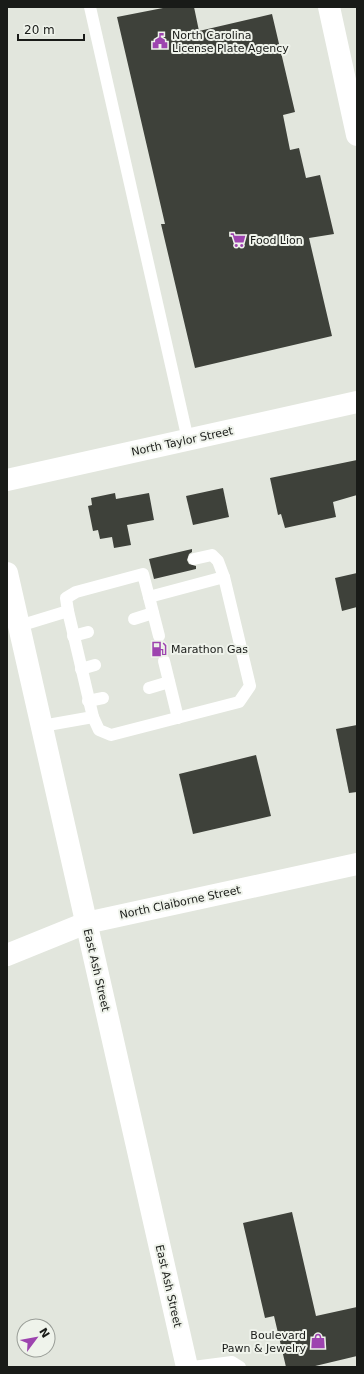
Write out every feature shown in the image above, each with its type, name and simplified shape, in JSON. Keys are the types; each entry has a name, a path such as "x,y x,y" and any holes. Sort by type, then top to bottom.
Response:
{"street":[{"path":"329,7 357,135"},
{"name":"North Taylor Street","path":"7,480 357,402"},
{"name":"East Ash Street","path":"7,573 187,1367"},
{"name":"North Claiborne Street","path":"7,956 86,923 357,864"}],"lane":[{"path":"90,7 188,440"},
{"path":"159,636 150,597 148,572 76,592 66,598 88,701 93,717 100,730 111,735 239,702 250,686 224,577 218,561 212,555 194,559"},
{"path":"150,597 224,577"},
{"path":"19,626 68,611"},
{"path":"134,619 153,613"},
{"path":"73,636 88,632"},
{"path":"164,661 178,718"},
{"path":"81,669 95,666"},
{"path":"149,688 169,682"},
{"path":"88,701 103,698"},
{"path":"42,726 93,717"},
{"path":"193,1367 232,1362 240,1367"}],"building":[{"path":"168,7 194,7 199,31 272,14 295,112 283,115 290,150 299,148 306,178 320,175 334,234 309,238 332,336 195,368 161,224 165,224 117,17"},
{"path":"357,460 357,495 333,502 336,517 285,528 281,514 278,515 270,478"},
{"path":"223,488 229,517 193,525 186,496"},
{"path":"115,493 116,499 149,493 154,520 127,525 131,545 114,548 112,537 100,539 98,530 93,531 88,506 92,505 91,498"},
{"path":"192,549 192,552 189,554 187,560 189,564 196,566 196,569 154,579 149,559"},
{"path":"357,573 357,607 342,611 335,578"},
{"path":"357,725 357,792 349,793 336,729"},
{"path":"256,755 271,816 193,834 179,774"},
{"path":"292,1212 316,1316 357,1307 357,1356 311,1367 286,1367 274,1316 265,1318 243,1223"}],"place":[{"name":"North Carolina License Plate Agency","path":"160,41"},
{"name":"Food Lion","path":"238,240"},
{"name":"Marathon Gas","path":"159,649"},
{"name":"Boulevard Pawn & Jewelry","path":"318,1341"}]}
